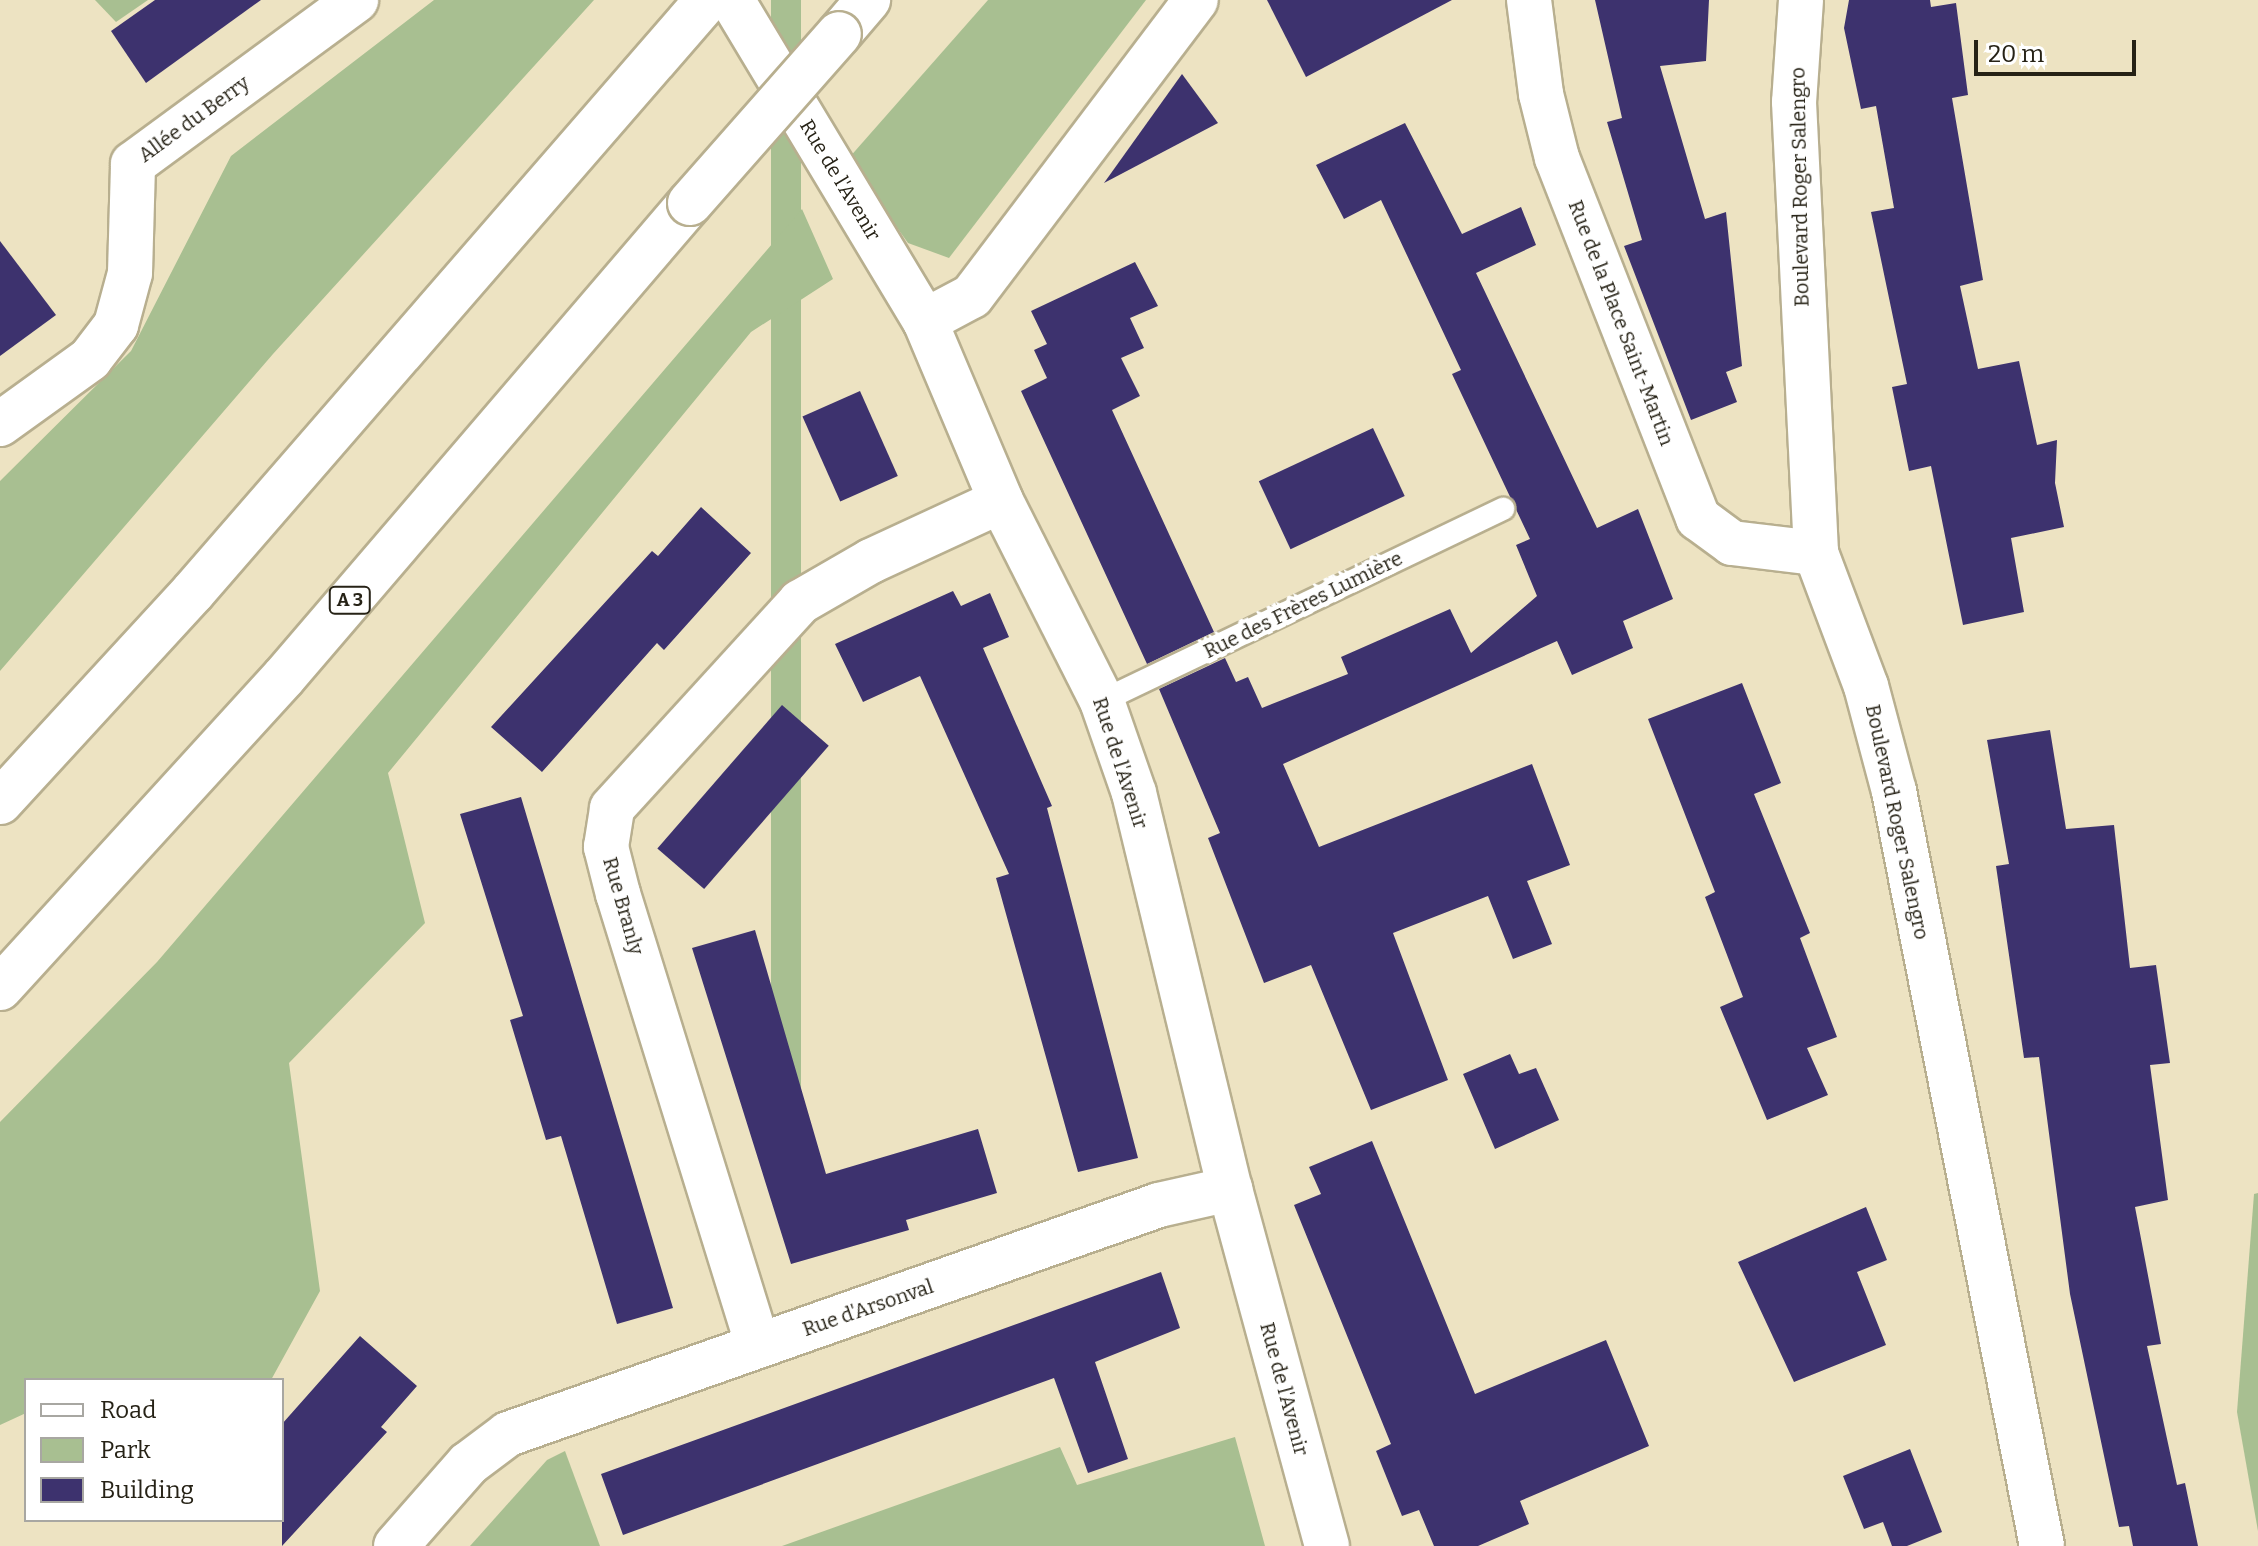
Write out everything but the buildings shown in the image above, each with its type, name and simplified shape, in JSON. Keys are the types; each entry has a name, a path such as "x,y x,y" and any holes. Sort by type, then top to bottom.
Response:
{"main road":[{"name":"Allée du Berry","path":"0,424 90,359 116,325 130,273 133,164 356,0"},
{"path":"0,802 193,592 707,0"},
{"name":"Rue de l'Avenir","path":"732,0 925,321 1001,501 1102,701 1134,793 1230,1189 1327,1546"},
{"name":"A 3","path":"0,988 284,677 868,0"},
{"path":"925,321 972,296 1196,0"},
{"name":"Rue de la Place Saint-Martin","path":"1529,0 1541,94 1557,158 1698,518 1732,543 1816,553"},
{"name":"Boulevard Roger Salengro","path":"1801,0 1794,102 1816,553 1866,686 1894,791 2042,1546"},
{"name":"Rue Branly","path":"758,1346 618,894 606,847 612,808 800,602 871,561 1001,501"},
{"name":"Rue d'Arsonval","path":"396,1546 468,1464 508,1434 1159,1205 1230,1189"}],"lane":[{"name":"Rue des Frères Lumière","path":"1102,701 1503,509"}],"green space":[{"path":"95,0 148,0 116,22"},
{"path":"434,0 594,0 273,354 0,671 0,481 131,351 231,156"},
{"path":"771,0 801,0 801,1168 771,1168"},
{"path":"988,0 1146,0 949,258 908,243 848,159"},
{"path":"802,209 833,279 751,332 388,773 425,923 289,1063 320,1291 272,1378 24,1378 24,1414 0,1425 0,1122 157,962"},
{"path":"2258,1193 2258,1531 2237,1412 2254,1194"},
{"path":"1235,1437 1265,1546 782,1546 1060,1447 1077,1485"},
{"path":"565,1451 600,1546 470,1546 547,1460"}]}
